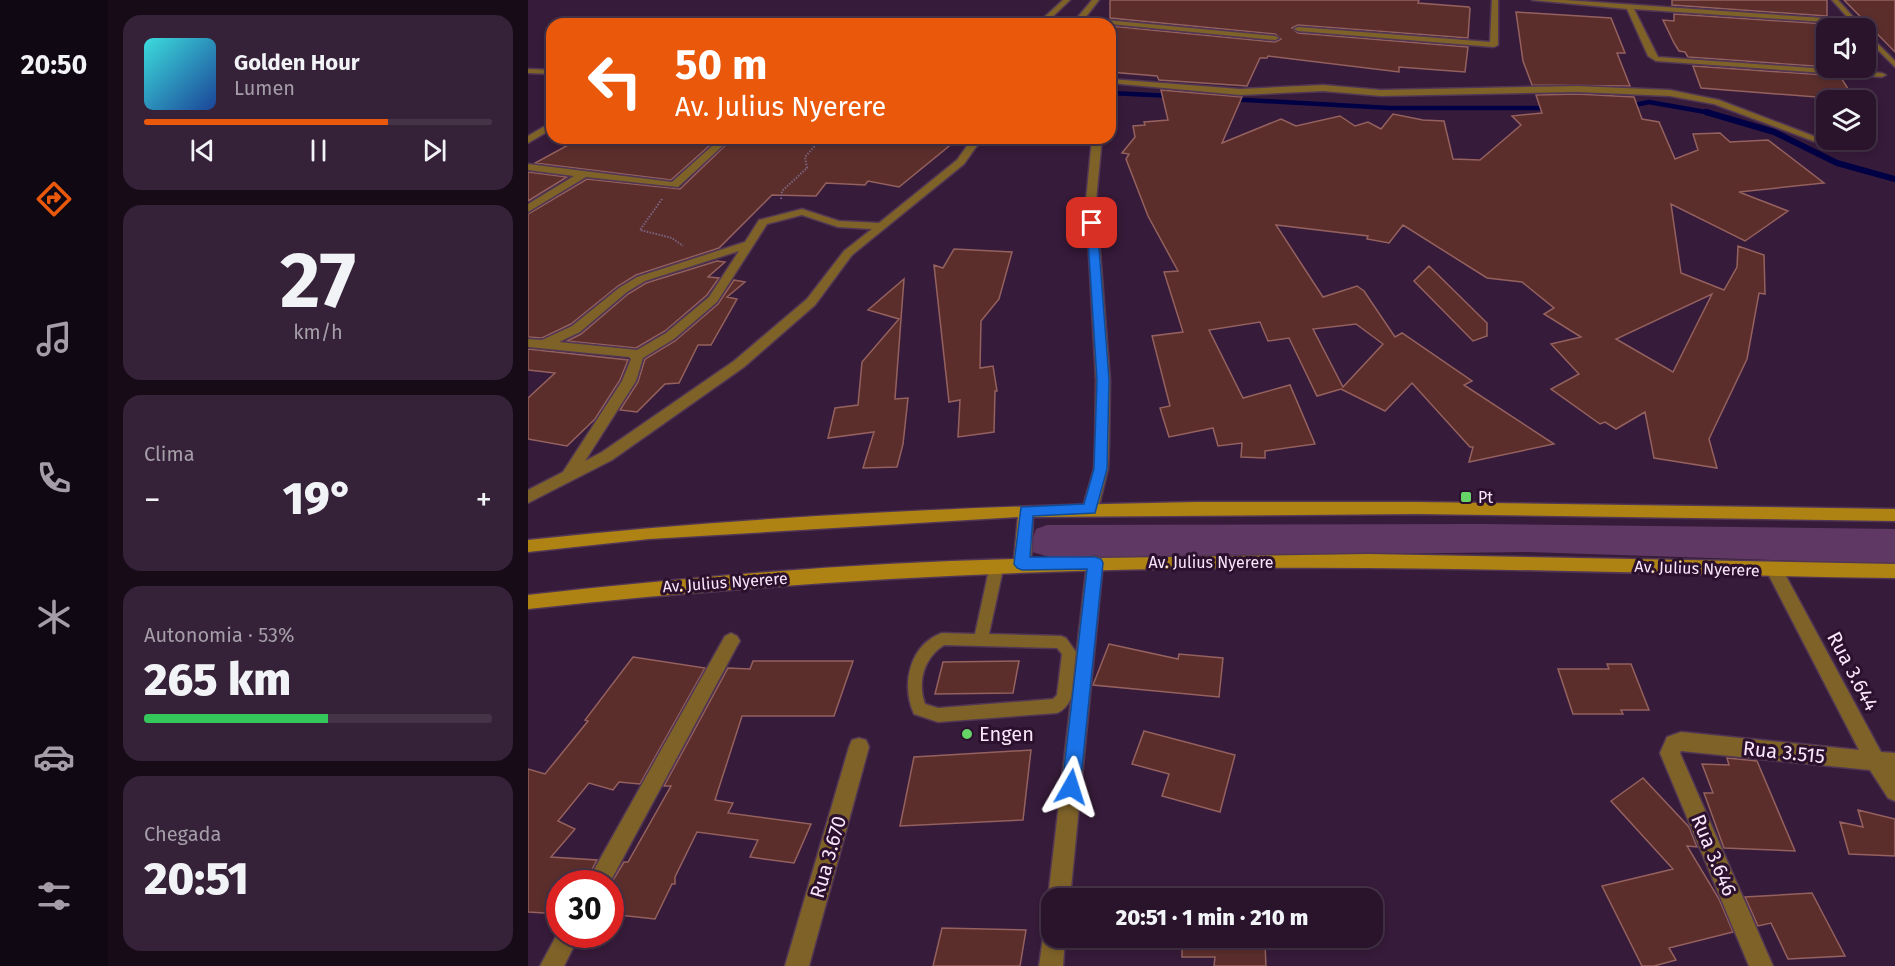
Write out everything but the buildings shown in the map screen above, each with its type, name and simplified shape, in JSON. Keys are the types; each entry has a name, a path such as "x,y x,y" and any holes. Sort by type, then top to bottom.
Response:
{"main road":[{"path":"528,546 649,533 1026,511 1468,509 1895,515"},
{"path":"1022,564 1026,511"},
{"name":"Av. Julius Nyerere","path":"528,602 721,581 1022,564 1490,561 1895,572"}],"street":[{"path":"1048,18 1067,0"},
{"path":"1080,18 1096,0"},
{"path":"1298,29 1491,45 1496,43 1495,0"},
{"path":"1535,0 1630,7 1650,4 1667,9 1816,20"},
{"path":"1663,0 1667,9"},
{"path":"1630,7 1652,56 1656,58 1882,75"},
{"path":"1116,25 1275,38"},
{"path":"528,72 546,72"},
{"path":"1116,82 1240,92 1323,88 1381,93 1577,89 1670,93 1716,102 1816,139"},
{"path":"528,140 546,129"},
{"path":"528,167 674,185 719,144"},
{"path":"528,497 607,456 739,364 811,302 848,253 948,174 961,162 973,144"},
{"path":"1090,510 1101,469 1103,380 1091,201 1096,144"},
{"path":"528,209 582,175"},
{"path":"636,356 670,336 713,299 763,222 802,212 838,224 882,226"},
{"path":"528,351 576,329 623,290 641,279 748,244"},
{"path":"528,343 634,353 636,356"},
{"path":"568,476 629,381 636,356"},
{"path":"1060,888 1095,563"},
{"name":"Rua 3.644","path":"1774,570 1886,762 1895,791"},
{"path":"605,870 731,641"},
{"name":"Rua 3.515","path":"1674,744 1681,741 1886,762"},
{"name":"Rua 3.646","path":"1674,744 1670,753 1761,966"},
{"name":"Rua 3.670","path":"797,966 859,747"},
{"path":"552,966 562,948"},
{"path":"1051,966 1053,948"}],"lane":[{"path":"1835,0 1851,18"},
{"path":"1876,45 1895,65"},
{"path":"981,640 997,565"},
{"path":"942,639 981,640 1061,642 1069,652 1064,698 1057,706 938,715 919,709 913,697 917,669 932,644 942,639"}],"path":[{"path":"802,212 779,198 782,191 807,168 805,157 817,144"},
{"path":"674,185 640,230 672,238 684,246 682,265"}],"shaded area":[{"path":"1481,524 1895,529 1895,564 1528,552 1053,558 1032,552 1031,544 1036,529 1047,525"}],"waterway":[{"path":"1116,93 1174,96"},
{"path":"1229,99 1390,108 1551,108"},
{"path":"1625,107 1649,102 1707,112"},
{"path":"1707,112 1711,113"},
{"path":"1707,112 1774,132 1837,163 1895,179"}],"place":[{"name":"Pt","path":"1466,497"},
{"name":"Engen","path":"967,734"}],"route":[{"path":"1071,787 1095,563 1022,564 1026,511 1090,510 1101,469 1103,380 1092,223"}]}
